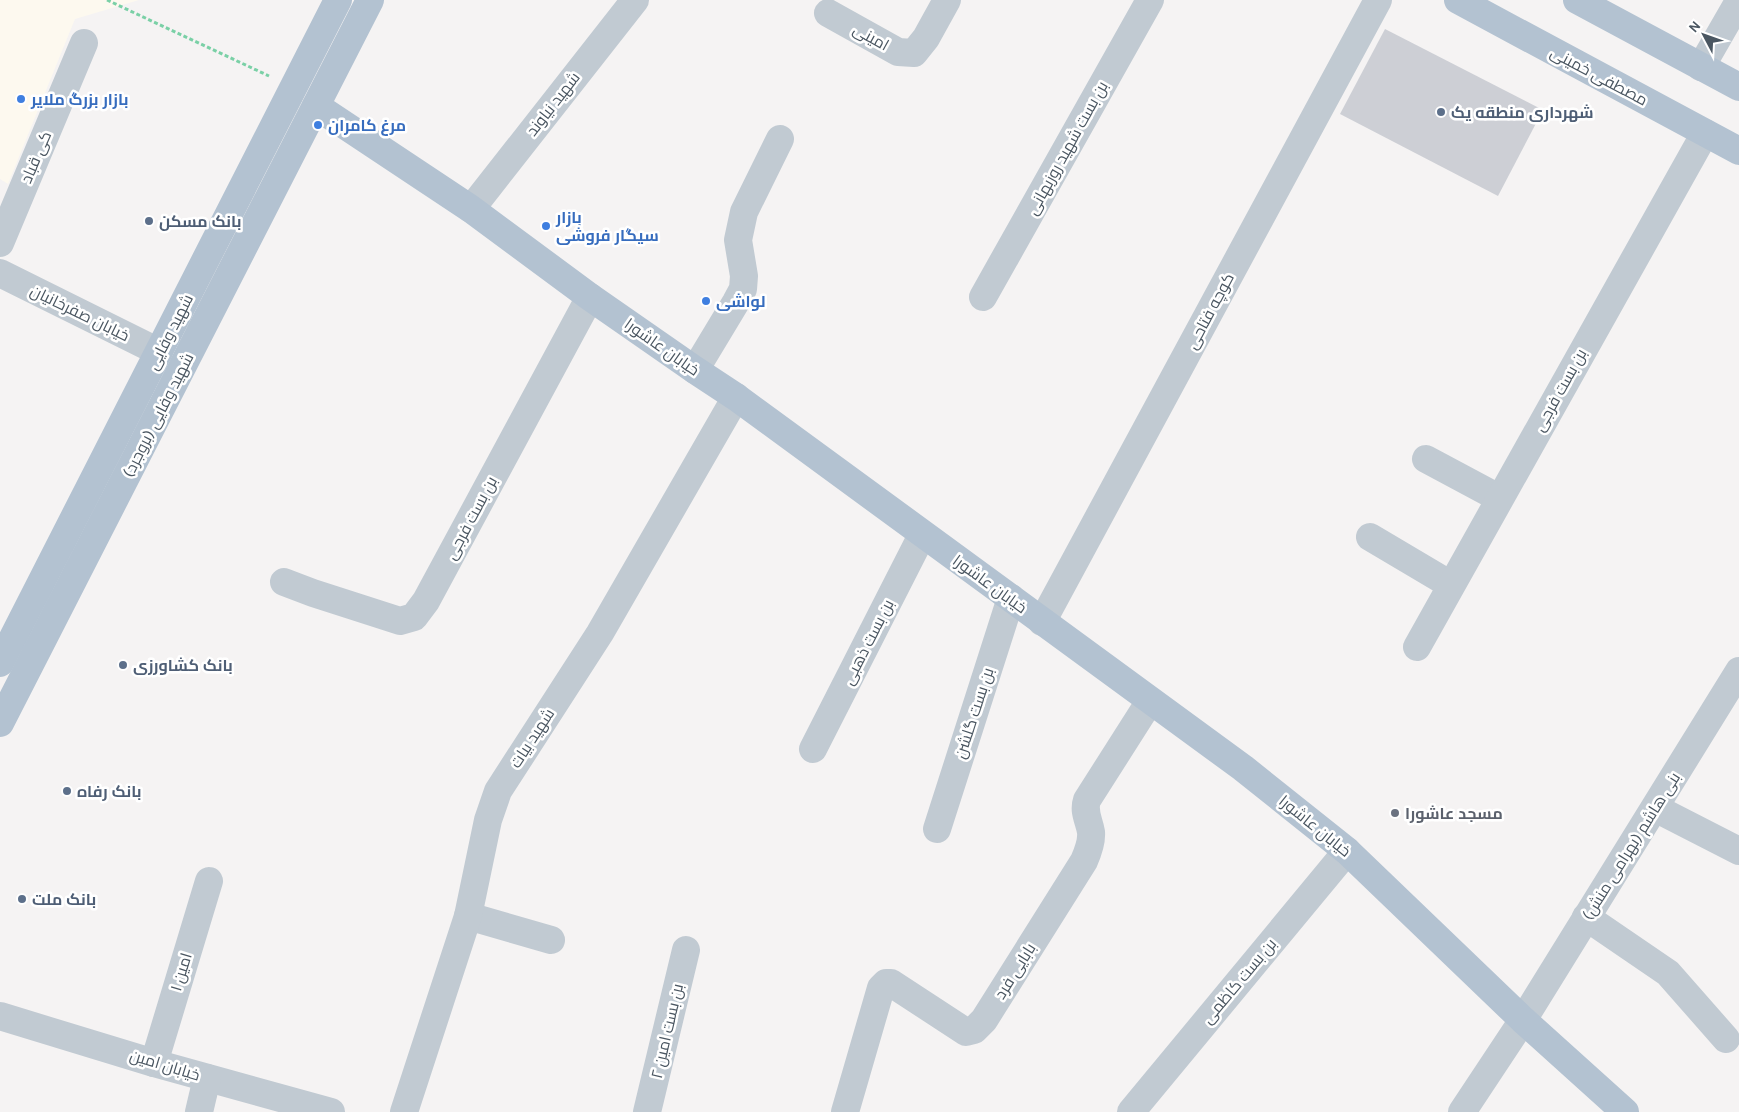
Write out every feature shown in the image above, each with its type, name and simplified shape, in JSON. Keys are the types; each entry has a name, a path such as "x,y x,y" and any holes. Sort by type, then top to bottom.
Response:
{"main road":[{"name":"شهید وفایی","path":"0,663 338,0"},
{"path":"316,106 370,0"},
{"name":"مصطفی خمینی","path":"1458,0 1739,151"},
{"path":"1577,0 1739,88"},
{"name":"خیابان عاشورا","path":"316,106 470,209 590,297 736,397 922,535 1243,768 1347,851 1523,1020 1625,1112"},
{"name":"شهید وفایی (بروجرد)","path":"0,723 316,106"}],"street":[{"name":"شهید نیاوند","path":"470,209 635,0"},
{"name":"امینی","path":"828,13 898,52 914,53 926,38 947,0"},
{"name":"بن بست شهید روزبهانی","path":"983,297 1150,0"},
{"name":"کوچه فتاحی","path":"1042,622 1378,0"},
{"path":"1701,67 1739,1"},
{"name":"کی قباد","path":"0,243 84,43"},
{"name":"بن بست فرجی","path":"1417,647 1705,133"},
{"path":"694,370 743,289 744,276 738,240 744,212 780,139"},
{"name":"خیابان صفرخانیان","path":"0,273 159,352"},
{"name":"بن بست فرجی","path":"284,582 400,621 414,617 426,601 590,297"},
{"name":"شهید بیات","path":"404,1112 468,916 488,820 498,791 600,633 736,397"},
{"path":"1426,459 1499,498"},
{"name":"بن بست ذهبی","path":"813,750 922,535"},
{"path":"1370,537 1451,585"},
{"name":"بن بست گلشن","path":"937,829 1011,598"},
{"name":"بنی هاشم (بهرامی منش)","path":"1462,1112 1523,1020 1739,671"},
{"name":"بابایی فرد","path":"845,1112 881,988 886,983 891,983 966,1032 974,1030 984,1020 1084,861 1089,850 1091,833 1085,812 1087,800 1150,701"},
{"path":"1654,808 1739,851"},
{"name":"بن بست کاظمی","path":"1131,1112 1347,851"},
{"name":"امین ۱","path":"154,1063 209,881"},
{"path":"468,916 551,940"},
{"path":"1586,917 1668,973 1726,1039"},
{"name":"بن بست امین ۲","path":"647,1112 686,950"},
{"name":"خیابان امین","path":"0,1016 154,1063 331,1112"},
{"path":"199,1112 207,1078"}],"path":[{"path":"107,0 294,88"}],"shaded area":[{"name":"بازار بزرگ ملایر","path":"0,0 139,0 75,19 8,184 0,179"}],"building":[{"name":"شهرداری منطقه یک","path":"1385,29 1543,110 1498,196 1340,114"}],"place":[{"name":"بازار بزرگ ملایر","path":"21,99"},
{"name":"شهرداری منطقه یک","path":"1441,112"},
{"name":"مرغ کامران","path":"318,125"},
{"name":"بانک مسکن","path":"149,221"},
{"name":"بازار سیگار فروشی","path":"546,226"},
{"name":"لواشی","path":"706,301"},
{"name":"بانک کشاورزی","path":"123,665"},
{"name":"بانک رفاه","path":"67,791"},
{"name":"مسجد عاشورا","path":"1395,813"},
{"name":"بانک ملت","path":"22,899"}]}
